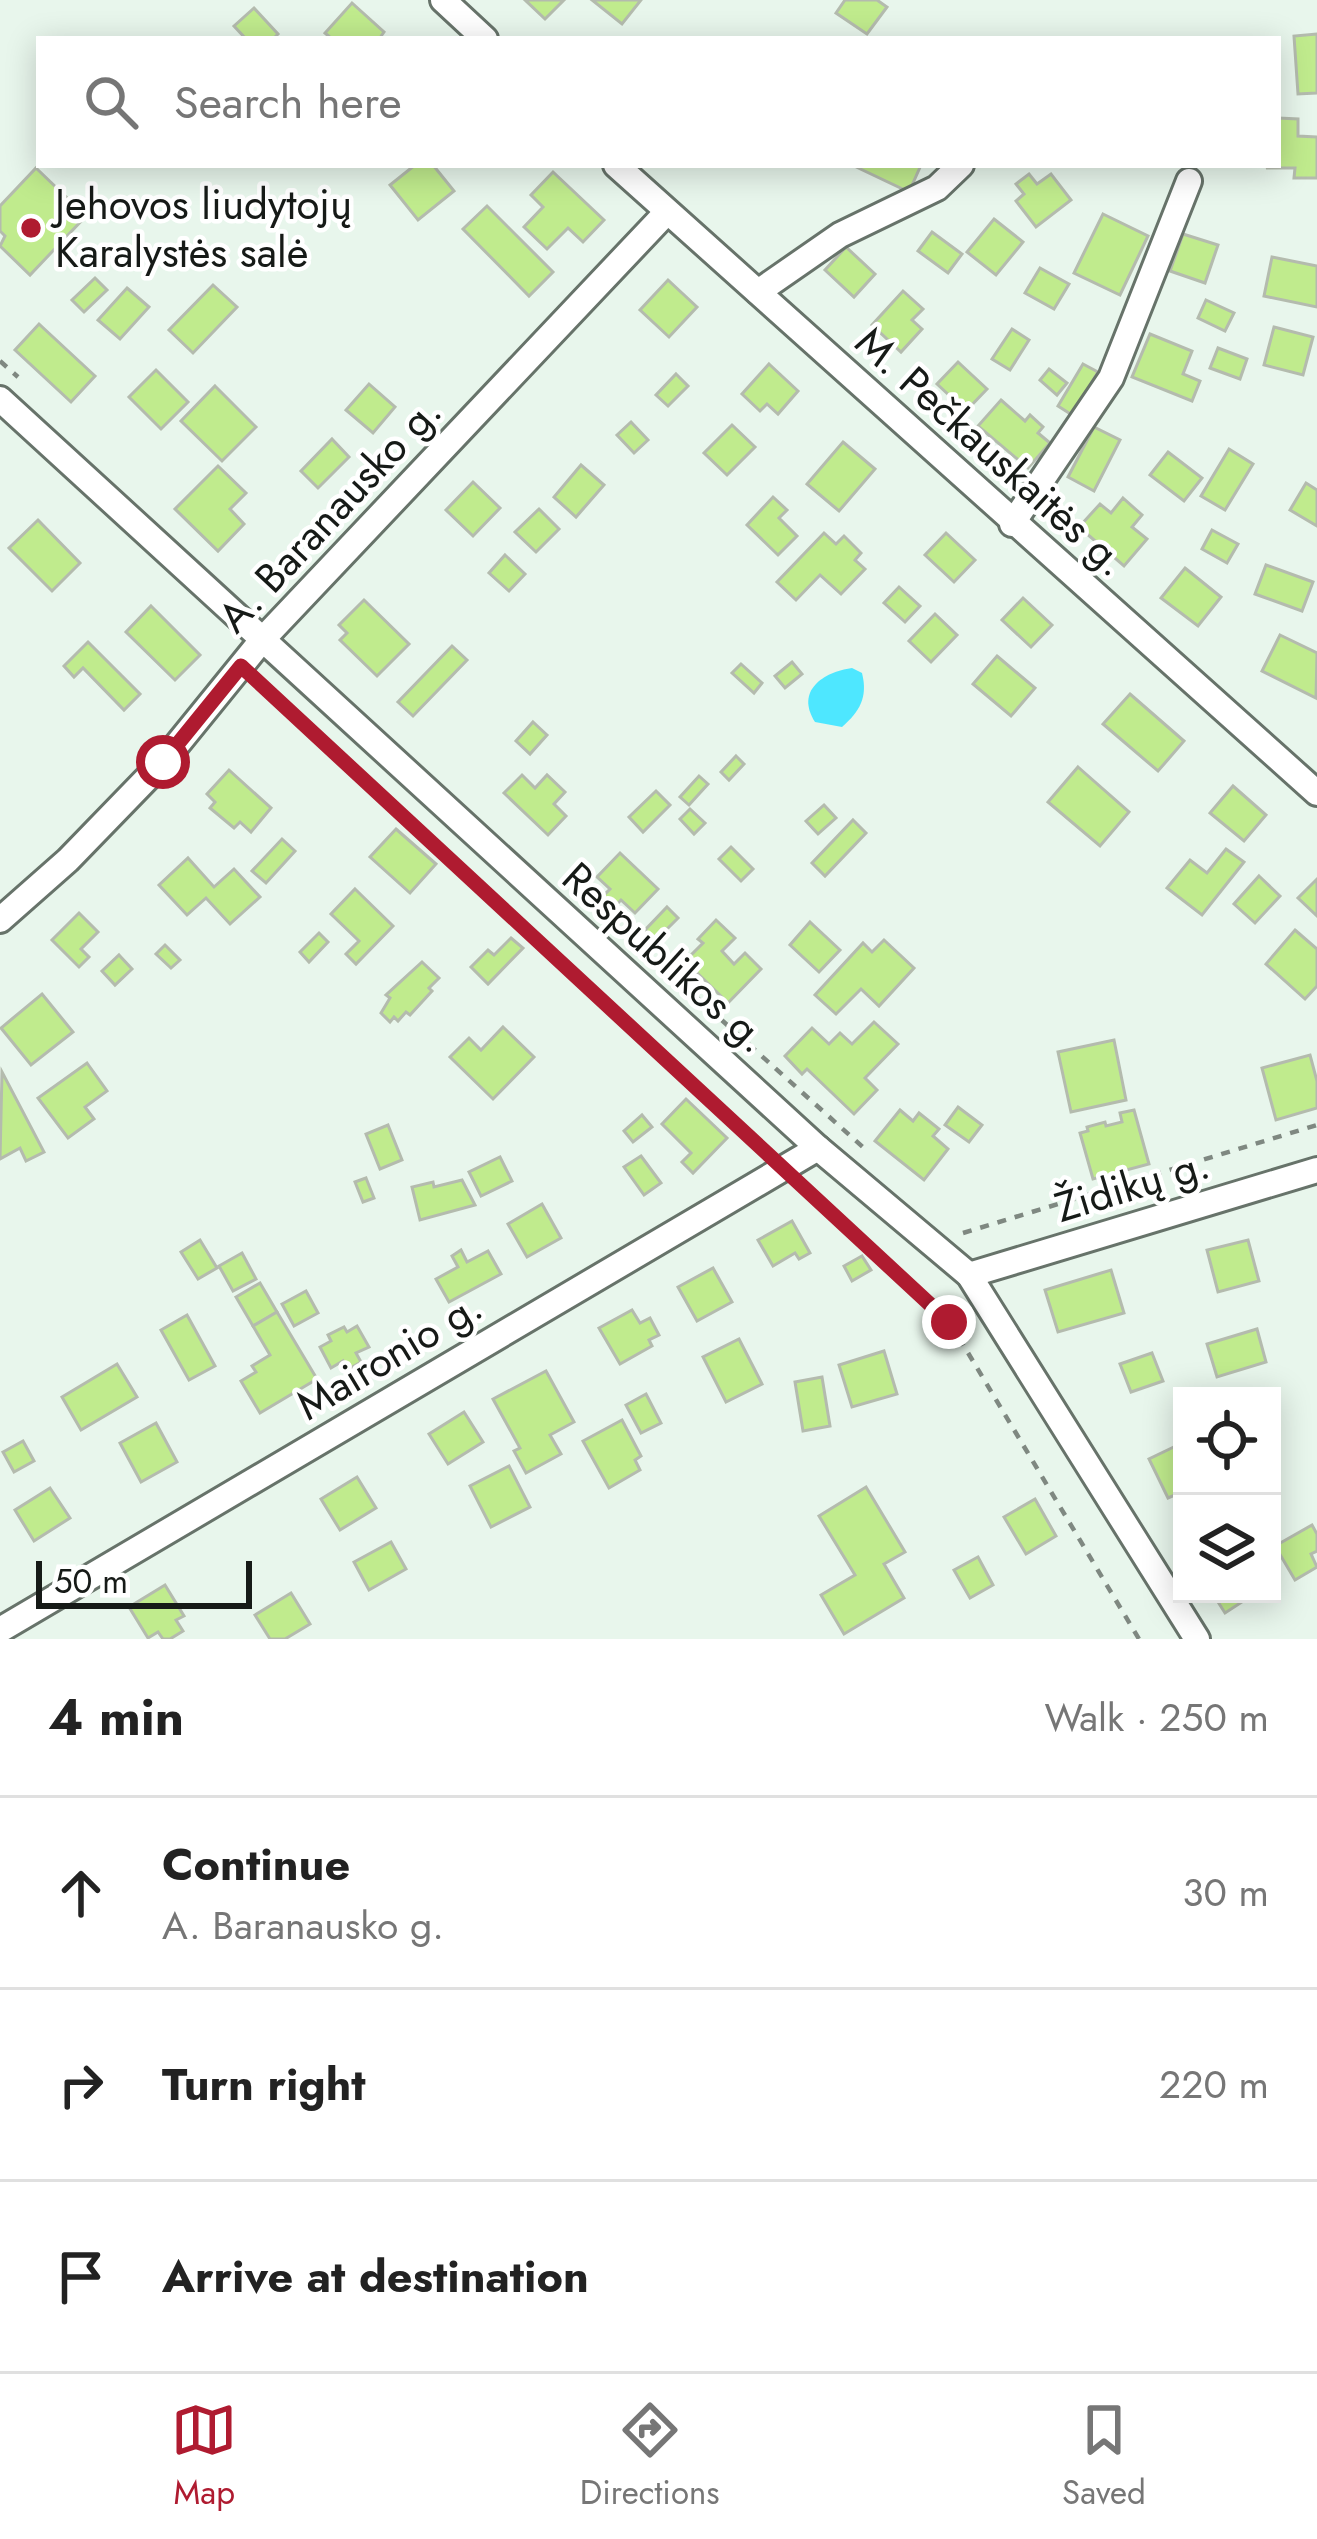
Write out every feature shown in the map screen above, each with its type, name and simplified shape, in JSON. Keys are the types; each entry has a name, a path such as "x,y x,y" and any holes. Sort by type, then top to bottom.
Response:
{"street":[{"path":"443,0 482,36"},
{"name":"M. Pečkauskaitės g.","path":"619,168 1012,524 1314,784"},
{"path":"758,292 839,235 937,188 958,168"},
{"path":"1012,524 1112,378 1189,181"},
{"name":"A. Baranausko g.","path":"0,920 68,860 163,762 262,640 666,213"},
{"name":"Respublikos g.","path":"0,400 818,1148 969,1275 1197,1639"},
{"name":"Maironio g.","path":"0,1630 818,1148"},
{"name":"Židikų g.","path":"969,1275 1317,1170"}],"path":[{"path":"241,666 949,1322 1139,1639"},
{"path":"958,1234 1317,1125"}],"water":[{"path":"852,668 862,673 864,682 858,709 842,727 815,722 810,692 822,679"}],"building":[{"path":"525,0 564,0 545,19"},
{"path":"592,0 641,0 622,24"},
{"path":"845,0 877,0 887,7 867,34 836,13"},
{"path":"352,3 384,32 381,36 325,33"},
{"path":"254,8 278,34 243,36 234,26"},
{"path":"1317,34 1317,93 1298,94 1294,36"},
{"path":"1281,118 1298,119 1298,136 1317,137 1317,178 1294,178 1295,168 1281,168"},
{"path":"36,168 86,216 30,275 0,246 5,236 0,231 0,206"},
{"path":"411,168 435,168 454,191 418,220 390,185"},
{"path":"858,168 920,168 909,192"},
{"path":"553,172 604,220 583,242 568,228 547,249 524,227 543,207 531,195"},
{"path":"1029,174 1037,184 1051,174 1071,200 1036,227 1016,201 1024,194 1016,184"},
{"path":"487,206 553,272 529,296 463,229"},
{"path":"1103,214 1148,236 1120,295 1074,273"},
{"path":"994,219 1023,242 996,275 967,252"},
{"path":"932,232 962,254 948,273 918,251"},
{"path":"1183,234 1218,245 1205,283 1170,271"},
{"path":"846,247 875,274 854,297 825,270"},
{"path":"1272,257 1317,266 1317,307 1264,296"},
{"path":"1040,268 1069,284 1054,309 1025,293"},
{"path":"95,278 107,290 84,312 72,300"},
{"path":"668,280 697,307 669,337 640,310"},
{"path":"213,285 237,307 193,353 169,330"},
{"path":"127,288 149,307 120,339 98,320"},
{"path":"903,291 923,309 912,320 922,329 901,352 872,325"},
{"path":"1206,300 1234,313 1225,331 1198,318"},
{"path":"39,324 95,376 71,402 15,350"},
{"path":"1274,327 1313,337 1303,375 1264,365"},
{"path":"1012,329 1029,340 1010,370 992,359"},
{"path":"1150,334 1192,351 1183,374 1200,381 1192,401 1132,377"},
{"path":"1218,348 1247,359 1240,379 1210,368"},
{"path":"958,362 987,389 966,411 937,384"},
{"path":"769,364 798,391 778,414 767,404 760,411 742,394"},
{"path":"1083,364 1098,372 1072,415 1058,406"},
{"path":"1049,369 1067,383 1057,395 1040,380"},
{"path":"156,370 188,402 161,429 129,397"},
{"path":"676,374 688,386 668,406 656,395"},
{"path":"369,384 395,407 373,433 346,410"},
{"path":"215,386 256,427 222,461 181,421"},
{"path":"1001,400 1025,421 1030,415 1043,427 1038,433 1050,443 1028,468 978,426"},
{"path":"631,422 648,440 634,453 617,435"},
{"path":"732,425 755,447 727,475 704,453"},
{"path":"1094,427 1120,440 1094,491 1068,477"},
{"path":"332,439 349,457 318,488 301,471"},
{"path":"843,442 875,469 839,511 807,484"},
{"path":"1229,449 1253,464 1225,510 1201,496"},
{"path":"1168,452 1202,478 1184,501 1150,475"},
{"path":"581,465 604,485 576,517 554,497"},
{"path":"218,466 246,493 230,509 244,524 218,551 175,509"},
{"path":"473,482 500,508 473,536 446,510"},
{"path":"1306,483 1317,490 1317,526 1290,510"},
{"path":"773,497 787,510 779,518 797,536 778,555 747,525"},
{"path":"1123,498 1142,515 1132,527 1147,539 1124,566 1079,527 1100,504 1111,513"},
{"path":"539,509 559,529 536,552 515,532"},
{"path":"38,520 80,563 52,591 9,548"},
{"path":"1212,530 1238,544 1227,563 1202,549"},
{"path":"824,533 836,544 844,536 861,553 855,560 865,569 841,594 820,575 796,600 777,582"},
{"path":"946,533 975,560 954,582 925,555"},
{"path":"505,555 525,574 509,591 489,573"},
{"path":"1266,565 1313,582 1302,611 1255,594"},
{"path":"1185,568 1221,597 1198,626 1161,598"},
{"path":"899,587 920,606 905,622 884,603"},
{"path":"1023,598 1052,625 1031,647 1002,620"},
{"path":"364,600 409,644 377,676 340,640 347,633 339,625"},
{"path":"151,606 200,655 175,680 126,632"},
{"path":"935,614 957,635 931,662 909,641"},
{"path":"1280,635 1317,653 1316,698 1262,671"},
{"path":"88,642 140,694 124,710 83,668 74,677 64,666"},
{"path":"452,646 467,660 413,716 398,702"},
{"path":"997,656 1035,688 1011,716 973,684"},
{"path":"792,662 802,674 785,688 775,676"},
{"path":"741,664 762,683 754,693 732,673"},
{"path":"1130,694 1184,741 1158,771 1103,724"},
{"path":"533,722 547,735 530,754 516,741"},
{"path":"736,756 744,764 729,780 721,772"},
{"path":"1078,767 1129,812 1100,846 1048,802"},
{"path":"229,770 271,808 251,832 240,822 234,828 210,808 215,802 207,794"},
{"path":"522,775 535,788 547,775 565,792 554,804 566,816 548,835 504,793"},
{"path":"699,776 708,784 689,805 680,797"},
{"path":"1233,786 1266,815 1244,841 1210,813"},
{"path":"656,791 670,805 643,832 629,817"},
{"path":"824,805 836,818 818,834 806,821"},
{"path":"690,809 705,823 694,834 680,819"},
{"path":"853,820 866,833 825,876 812,863"},
{"path":"396,829 436,864 410,893 370,857"},
{"path":"282,839 295,851 266,883 252,871"},
{"path":"731,847 753,869 741,881 719,859"},
{"path":"1226,849 1244,862 1202,915 1167,888 1190,860 1207,873"},
{"path":"620,853 658,889 635,913 621,900 610,911 599,900 610,889 597,877"},
{"path":"188,858 214,887 234,869 260,897 230,924 206,898 187,915 159,885"},
{"path":"1259,876 1280,896 1255,923 1234,904"},
{"path":"1317,879 1317,916 1298,898"},
{"path":"355,889 393,926 356,964 346,954 359,941 331,914"},
{"path":"667,907 678,918 656,940 645,930"},
{"path":"79,913 98,932 81,949 89,957 79,967 52,940"},
{"path":"716,920 735,938 722,951 734,964 745,953 761,969 728,1003 685,961"},
{"path":"810,922 840,950 819,972 790,945"},
{"path":"1295,930 1317,949 1317,986 1305,999 1266,964"},
{"path":"319,933 328,942 309,962 300,952"},
{"path":"511,938 523,948 488,984 471,967 488,950 494,955"},
{"path":"884,940 914,968 879,1006 861,989 836,1014 815,995 863,943 872,952"},
{"path":"165,945 180,960 171,968 156,954"},
{"path":"119,955 132,969 115,985 102,971"},
{"path":"422,962 439,978 410,1015 406,1012 390,1022 381,1013 390,998 386,995"},
{"path":"42,994 73,1032 31,1065 1,1028"},
{"path":"874,1022 898,1044 865,1078 877,1090 854,1114 807,1069 802,1074 785,1056 812,1028 829,1044 840,1033 852,1044"},
{"path":"503,1027 534,1057 493,1099 450,1057 469,1038 481,1050"},
{"path":"1114,1040 1126,1100 1071,1112 1058,1052"},
{"path":"1310,1055 1317,1108 1276,1120 1262,1068"},
{"path":"87,1063 107,1091 85,1107 94,1119 68,1138 38,1098"},
{"path":"2,1072 44,1152 26,1161 20,1148 0,1159"},
{"path":"686,1099 727,1138 693,1173 682,1162 691,1153 662,1124"},
{"path":"958,1107 982,1125 969,1142 945,1125"},
{"path":"900,1110 913,1121 919,1113 939,1129 933,1136 948,1149 924,1180 875,1141"},
{"path":"1134,1110 1149,1164 1093,1179 1080,1133 1105,1122 1106,1126 1122,1122 1120,1113"},
{"path":"642,1115 652,1127 633,1142 624,1131"},
{"path":"388,1125 402,1160 380,1169 366,1134"},
{"path":"641,1156 661,1183 644,1195 624,1167"},
{"path":"500,1157 512,1181 481,1196 469,1172"},
{"path":"366,1178 374,1198 363,1202 355,1182"},
{"path":"462,1180 475,1205 420,1220 412,1187"},
{"path":"542,1204 561,1238 527,1257 508,1224"},
{"path":"792,1221 810,1253 799,1259 795,1253 773,1266 758,1240"},
{"path":"200,1240 217,1268 198,1279 181,1252"},
{"path":"1248,1240 1259,1281 1218,1292 1207,1250"},
{"path":"461,1250 467,1262 488,1251 501,1274 449,1302 436,1279 458,1267 452,1256"},
{"path":"242,1253 256,1279 233,1291 219,1266"},
{"path":"862,1256 871,1270 852,1281 844,1266"},
{"path":"713,1268 732,1302 697,1321 678,1287"},
{"path":"1111,1270 1124,1313 1058,1332 1045,1290"},
{"path":"260,1283 277,1312 253,1326 236,1297"},
{"path":"306,1291 318,1313 294,1326 282,1304"},
{"path":"632,1310 640,1323 650,1318 659,1335 649,1340 652,1346 620,1364 599,1328"},
{"path":"277,1312 317,1379 260,1413 241,1381 256,1372 252,1366 270,1355 253,1326"},
{"path":"187,1315 215,1366 189,1380 161,1330"},
{"path":"357,1326 369,1347 356,1353 361,1362 347,1370 343,1361 331,1368 320,1347 331,1341 328,1335"},
{"path":"1257,1329 1266,1362 1217,1377 1207,1344"},
{"path":"739,1339 762,1384 726,1402 703,1357"},
{"path":"884,1351 897,1394 852,1407 839,1365"},
{"path":"1152,1353 1163,1381 1131,1392 1120,1364"},
{"path":"117,1364 137,1397 81,1430 62,1397"},
{"path":"546,1371 574,1422 550,1435 561,1454 526,1473 514,1451 520,1448 493,1399"},
{"path":"822,1377 830,1426 803,1431 795,1382"},
{"path":"646,1394 661,1423 641,1433 626,1405"},
{"path":"464,1412 483,1442 448,1464 429,1434"},
{"path":"622,1420 641,1456 635,1460 640,1470 609,1488 583,1441"},
{"path":"156,1423 177,1462 141,1482 120,1443"},
{"path":"23,1441 34,1461 14,1472 3,1452"},
{"path":"1173,1447 1173,1496 1168,1498 1149,1459"},
{"path":"509,1466 530,1507 491,1527 470,1486"},
{"path":"357,1477 376,1508 340,1530 321,1499"},
{"path":"866,1487 905,1552 884,1564 904,1598 844,1634 821,1595 855,1575 819,1516"},
{"path":"50,1488 70,1518 34,1541 15,1510"},
{"path":"1035,1499 1056,1536 1026,1554 1004,1517"},
{"path":"1312,1525 1317,1551 1311,1554 1317,1567 1295,1580 1281,1556 1281,1543"},
{"path":"391,1542 406,1569 369,1590 354,1562"},
{"path":"978,1557 993,1585 970,1598 954,1570"},
{"path":"165,1585 184,1616 176,1620 183,1631 170,1639 158,1632 148,1638 129,1607"},
{"path":"291,1593 310,1624 285,1639 270,1639 255,1615"},
{"path":"1219,1603 1240,1603 1225,1613"}],"place":[{"name":"Jehovos liudytojų Karalystės salė","path":"31,228"}],"route":[{"path":"163,762 241,666 949,1322"}]}
